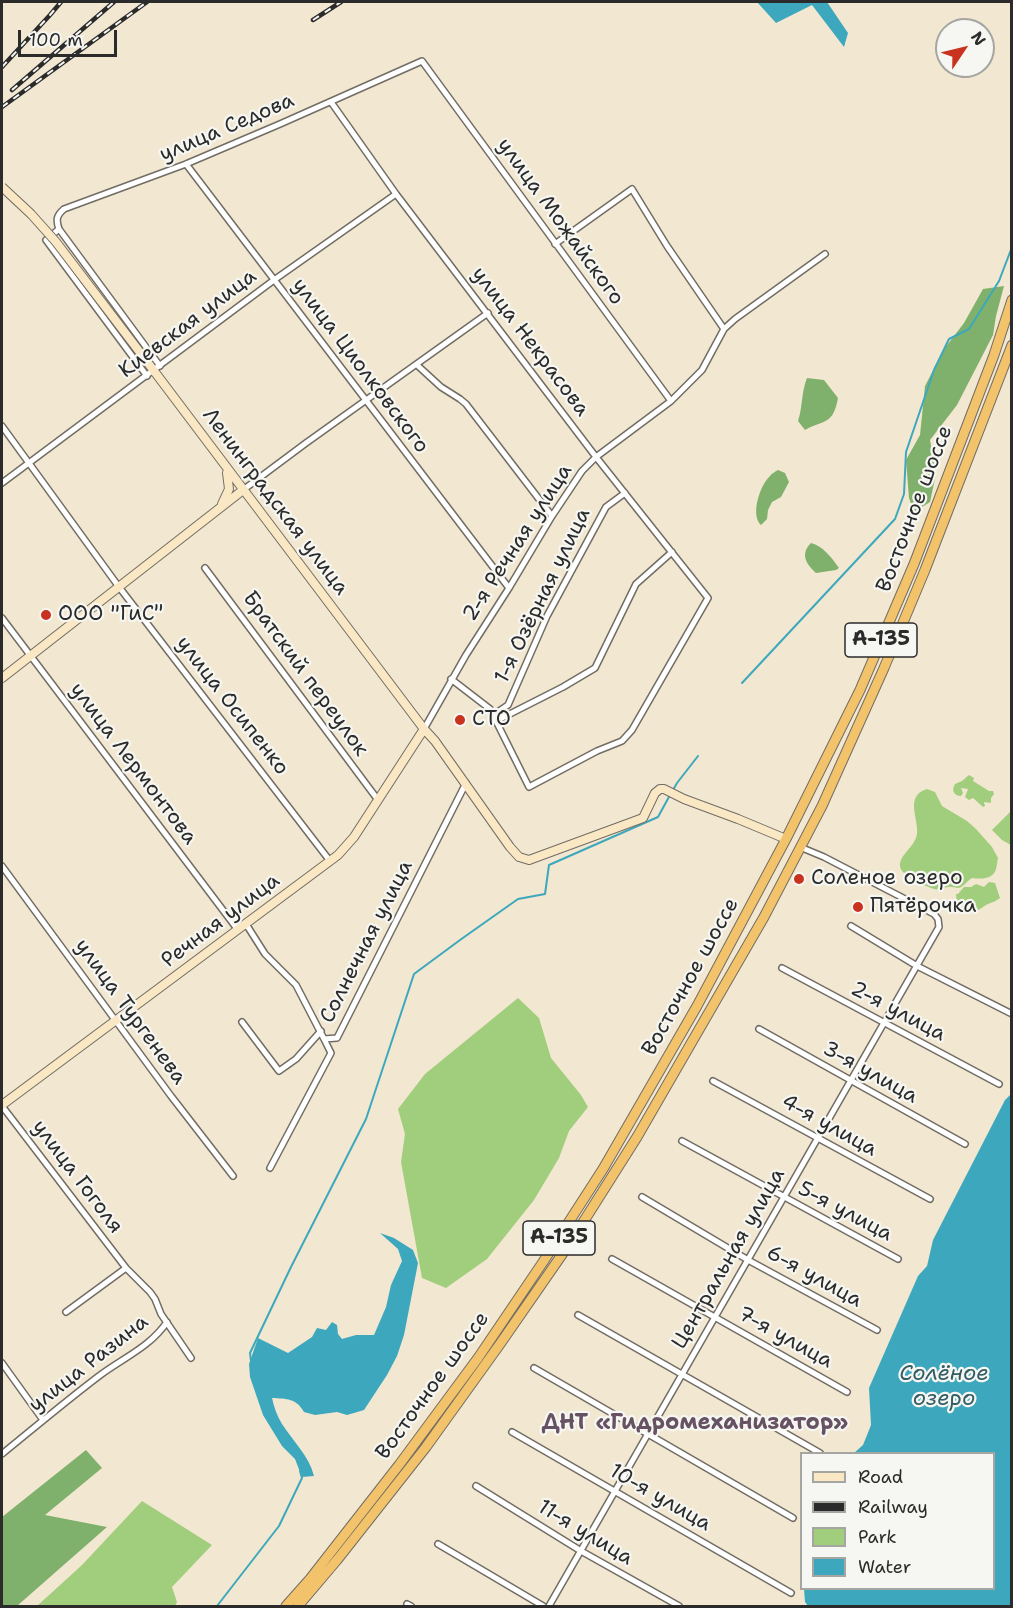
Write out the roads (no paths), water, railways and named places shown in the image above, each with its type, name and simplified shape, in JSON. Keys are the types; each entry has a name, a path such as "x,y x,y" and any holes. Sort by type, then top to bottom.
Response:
{"highway":[{"name":"Восточное шоссе","path":"286,1606 310,1579 399,1465 478,1358 537,1272 603,1169 697,1006 786,839 860,690 922,543 994,356 1011,300"},
{"name":"Восточное шоссе","path":"298,1606 426,1447 570,1243 637,1137 764,916 822,806 884,668 930,559 1011,345"},
{"path":"872,662 880,660 884,668"},
{"path":"694,1037 683,1054 680,1057 677,1056 675,1053 677,1048 697,1006"}],"street":[{"name":"улица Седова","path":"59,229 56,221 64,209 186,164 422,61"},
{"name":"улица Можайского","path":"422,61 671,401"},
{"name":"улица Некрасова","path":"331,102 396,194 596,457 708,598 632,730 622,741 597,751 529,787 494,718"},
{"name":"улица Циолковского","path":"186,164 509,588"},
{"name":"Ленинградская улица","path":"2,187 45,228 435,741 510,847 519,856 529,860 643,818 655,793 660,789 786,839"},
{"path":"555,244 632,189 667,246 724,329"},
{"name":"Киевская улица","path":"2,483 274,280 396,194"},
{"path":"59,229 154,371 45,240 59,229"},
{"name":"2-я Речная улица","path":"424,729 452,679 582,471 596,457 671,401 702,370 724,329 735,319 825,254"},
{"path":"2,678 243,490 488,313"},
{"path":"417,365 441,387 466,404 552,516"},
{"name":"улица Осипенко","path":"2,426 119,586 330,861"},
{"path":"218,510 229,489 225,466"},
{"name":"1-я Озёрная улица","path":"494,718 508,705 547,616 606,507 625,493"},
{"path":"452,679 490,709 494,718 563,687 595,668 636,584 672,552"},
{"name":"Братский переулок","path":"205,568 378,800"},
{"name":"улица Лермонтова","path":"2,618 238,930"},
{"name":"Речная улица","path":"2,1106 345,848 424,729"},
{"name":"Солнечная улица","path":"270,1168 331,1053 324,1039 337,1038 465,783"},
{"name":"Центральная улица","path":"549,1606 939,927 938,919 934,914 800,847"},
{"name":"улица Тургенева","path":"2,866 171,1096 233,1176"},
{"path":"246,924 265,954 296,986 324,1039"},
{"path":"851,926 917,966 1011,1014"},
{"name":"2-я улица","path":"782,968 999,1084"},
{"path":"242,1022 279,1071 296,1059 321,1031"},
{"name":"3-я улица","path":"759,1029 965,1144"},
{"name":"4-я улица","path":"713,1081 930,1200"},
{"name":"улица Гоголя","path":"2,1106 126,1268 150,1292 161,1314 191,1358"},
{"name":"5-я улица","path":"682,1141 898,1258"},
{"name":"6-я улица","path":"642,1197 748,1260 877,1330"},
{"name":"7-я улица","path":"612,1258 848,1392"},
{"path":"66,1312 126,1268"},
{"path":"578,1315 818,1452"},
{"name":"улица Разина","path":"2,1454 100,1374 150,1342 167,1322"},
{"path":"2,1364 43,1420"},
{"path":"534,1368 793,1518"},
{"name":"10-я улица","path":"512,1432 791,1593"},
{"name":"11-я улица","path":"476,1486 581,1551 679,1606"},
{"path":"438,1544 543,1606"}],"water":[{"path":"757,2 827,2 848,33 844,47 812,5 776,23"},
{"name":"Солёное озеро","path":"1011,1094 1011,1606 808,1606 805,1602 804,1590 995,1590 995,1452 855,1452 863,1445 871,1425 869,1388 918,1276 927,1266 933,1240 1005,1100"},
{"path":"380,1233 394,1238 413,1250 418,1263 404,1335 387,1375 364,1410 347,1415 337,1412 315,1415 304,1412 298,1404 291,1400 272,1398 280,1421 305,1455 312,1469 314,1476 302,1477 295,1459 282,1446 263,1415 250,1377 249,1364 258,1338 288,1353 312,1337 317,1328 326,1330 332,1322 337,1325 338,1334 342,1339 356,1335 374,1335 402,1261 398,1249"}],"waterway":[{"path":"742,683 895,519 904,494 906,452 934,370 949,339 969,329 999,281 1012,247"},
{"path":"673,790 698,756"},
{"path":"251,1361 250,1353 366,1119 414,974 518,899 545,894 549,865 658,817 670,795"},
{"path":"217,1606 279,1526 302,1478 300,1471"}],"railway":[{"path":"2,67 61,2"},
{"path":"12,90 114,2"},
{"path":"2,107 147,2"},
{"path":"313,20 341,2"}],"place":[{"name":"ООО \"ГиС\"","path":"46,615"},
{"name":"СТО","path":"460,720"},
{"name":"Соленое озеро","path":"799,879"},
{"name":"Пятёрочка","path":"858,907"}],"district":[{"name":"ДНТ «Гидромеханизатор»","path":"695,1423"}]}
